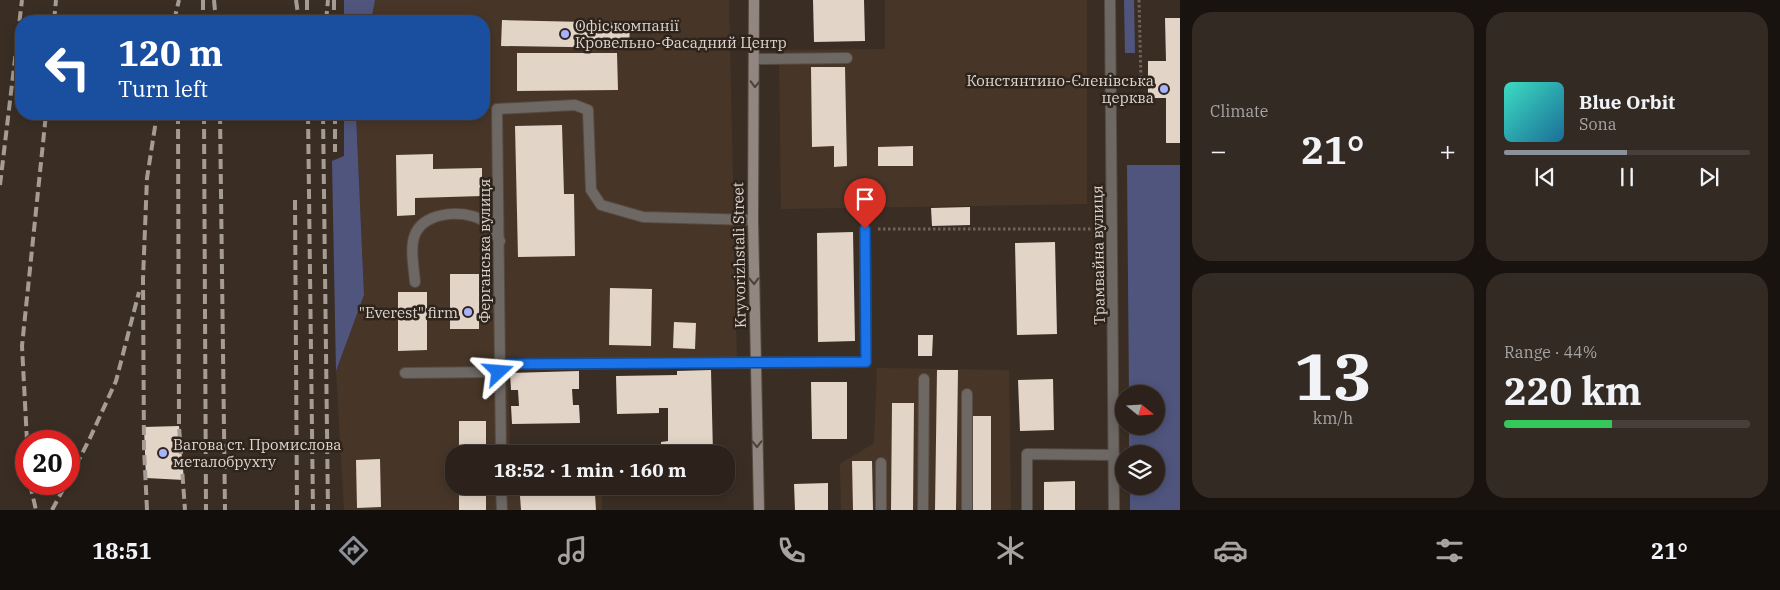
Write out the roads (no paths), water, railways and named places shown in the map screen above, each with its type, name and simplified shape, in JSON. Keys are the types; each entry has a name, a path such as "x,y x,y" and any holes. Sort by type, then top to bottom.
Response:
{"main road":[{"name":"Kryvorizhstali Street","path":"754,0 753,220 759,510"}],"street":[{"name":"Трамвайна вулиця","path":"1110,0 1114,510"},
{"path":"755,59 847,58"},
{"name":"Ферганська вулиця","path":"501,445 499,372 500,241 497,108 575,104 588,110 591,190 601,206 643,217 753,220"},
{"path":"415,282 413,240 418,229 424,223 437,217 466,215 488,224 500,241"},
{"path":"405,373 499,372 508,364 866,362 865,229"},
{"path":"923,510 924,379"},
{"path":"967,394 967,510"},
{"path":"1027,510 1027,454 1114,454"},
{"path":"881,462 881,510"},
{"path":"501,495 502,510"}],"railway":[{"path":"20,15 22,0"},
{"path":"55,15 56,0"},
{"path":"175,15 179,0"},
{"path":"203,0 203,15"},
{"path":"214,0 215,15"},
{"path":"296,0 298,15"},
{"path":"307,0 307,15"},
{"path":"327,15 328,0"},
{"path":"334,0 334,15"},
{"path":"0,185 15,59"},
{"path":"26,430 22,346 45,120"},
{"path":"147,510 144,448 143,279 147,178 156,120"},
{"path":"178,120 179,426 185,510"},
{"path":"204,120 206,510"},
{"path":"220,120 225,510"},
{"path":"308,120 313,510"},
{"path":"323,120 328,510"},
{"path":"335,120 335,152"},
{"path":"295,200 297,510"},
{"path":"80,458 116,381 139,292"},
{"path":"33,495 36,510"},
{"path":"52,510 60,495"}],"place":[{"name":"Офіс компанії Кровельно-Фасадний Центр","path":"565,34"},
{"name":"Констянтино-Єленівська церква","path":"1164,89"},
{"name":"\"Everest\" firm","path":"468,312"},
{"name":"Вагова ст. Промислова металобрухту","path":"163,453"}]}
